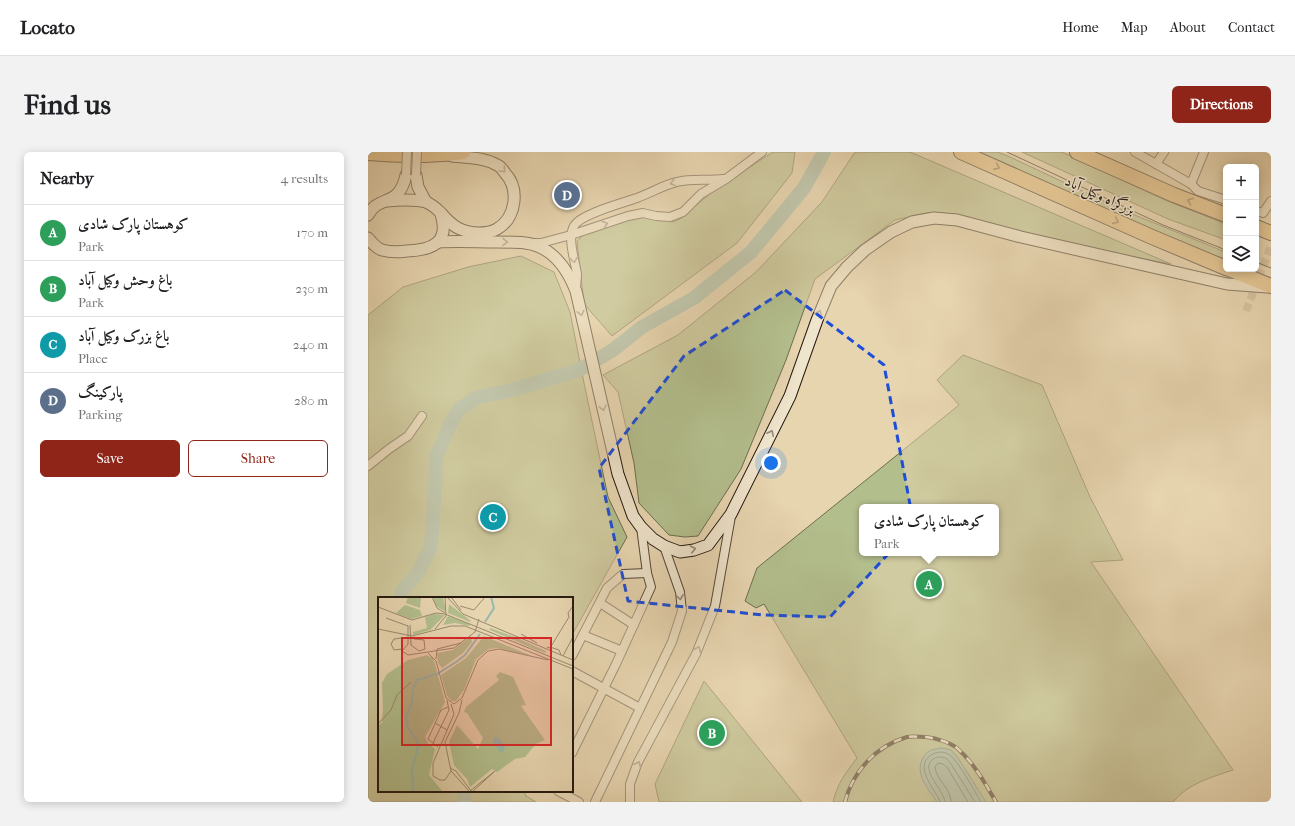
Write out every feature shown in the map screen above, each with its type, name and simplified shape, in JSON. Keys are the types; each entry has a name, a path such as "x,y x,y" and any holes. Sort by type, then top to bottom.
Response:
{"highway":[{"path":"368,152 393,155 439,155 463,152"},
{"name":"بزرگراه وکیل آباد","path":"961,152 983,160 1152,237 1223,266"},
{"name":"بزرگراه وکیل آباد","path":"1077,152 1223,214"},
{"path":"1259,228 1271,233"},
{"name":"بزرگراه وکیل آباد","path":"1236,272 1271,287"}],"street":[{"path":"407,152 411,175 426,202"},
{"path":"368,215 370,210 378,204 387,201 398,194 411,175 417,152"},
{"path":"438,242 541,243 571,235 628,216 643,213 670,217 683,212 701,194 726,179 762,152"},
{"path":"1135,152 1191,184 1198,191 1223,199"},
{"path":"1156,164 1164,152"},
{"path":"1191,184 1204,152"},
{"path":"387,201 406,200 426,202 435,206 456,228 470,233 485,234 497,229 508,219 514,206 514,192 509,177 499,165 484,159 439,155"},
{"path":"576,291 577,276 571,235 574,225 580,219 638,197 667,184 679,181 726,179"},
{"path":"693,180 701,185 701,194"},
{"path":"368,238 374,245 382,250 402,252 422,251 431,248 438,242 443,233 444,223 441,214"},
{"path":"526,243 542,248 553,255 570,276 576,291 618,474 633,516 654,539 664,546 680,552 694,550 708,545 731,514 790,396 816,320 831,286 847,267 865,250 891,232 912,222 934,218 957,220 1021,237 1227,284 1271,287"},
{"path":"368,466 408,436 422,416"},
{"path":"630,802 630,784 638,762 696,654 715,606 731,514"},
{"path":"575,740 604,689 651,587 647,573 642,527"},
{"path":"595,802 672,642 682,611 680,592 664,546"},
{"path":"573,654 607,588 623,574 647,573"},
{"path":"600,602 634,625"},
{"path":"583,634 622,652"},
{"path":"573,672 640,708"},
{"path":"560,792 579,802"}],"highlighted area":[{"path":"785,290 884,365 914,526 830,617 763,615 628,601 599,468 684,356"}],"green space":[{"path":"773,152 795,152 792,173 737,243 612,336 584,304 577,241 584,234 639,216 674,222 683,217 716,189"},
{"path":"855,152 910,152 1171,264 1066,244 953,214 926,213 895,220 815,279 786,360 741,469 698,536 685,537 669,535 639,503 634,463 618,392 603,375 678,335 756,272 822,202"},
{"path":"965,152 998,152 1010,157 1125,211 1223,251 1223,265"},
{"path":"1022,152 1062,152 1165,200 1223,223 1223,239 1168,219"},
{"path":"521,256 554,272 570,312 608,497 627,537 573,633 573,597 378,597 378,792 524,792 526,796 536,802 368,802 368,315 403,287 468,267"},
{"path":"963,355 1042,385 1090,497 1123,560 1091,562 1233,770 1208,778 1185,790 1173,802 833,802 845,774 857,758 764,604 756,608 745,601 757,568 959,405 937,380"},
{"path":"704,681 802,802 659,802 655,784"}],"water":[{"path":"942,748 951,750 958,758 986,802 937,802 924,782 920,771 920,766 927,753 932,750"}],"waterway":[{"path":"400,597 403,590 419,571 431,546 436,457 449,427 459,409 478,397 508,391 579,370 613,350 642,327 694,298 751,252 804,188 824,152"},
{"path":"463,792 465,802"}],"tunnel":[{"path":"1246,311 1271,246"}],"tram line":[{"path":"1007,152 1163,225 1223,249"},
{"path":"1259,263 1271,268"}],"railway":[{"path":"845,802 854,780 867,761 885,747 907,737 926,737 938,739 957,748 974,767 996,802"}],"place":[{"name":"پارکینگ","path":"567,195"},
{"name":"باغ بزرک وکیل آباد","path":"493,517"},
{"name":"کوهستان پارک شادی","path":"929,584"},
{"name":"باغ وحش وکیل آباد","path":"712,733"}]}
